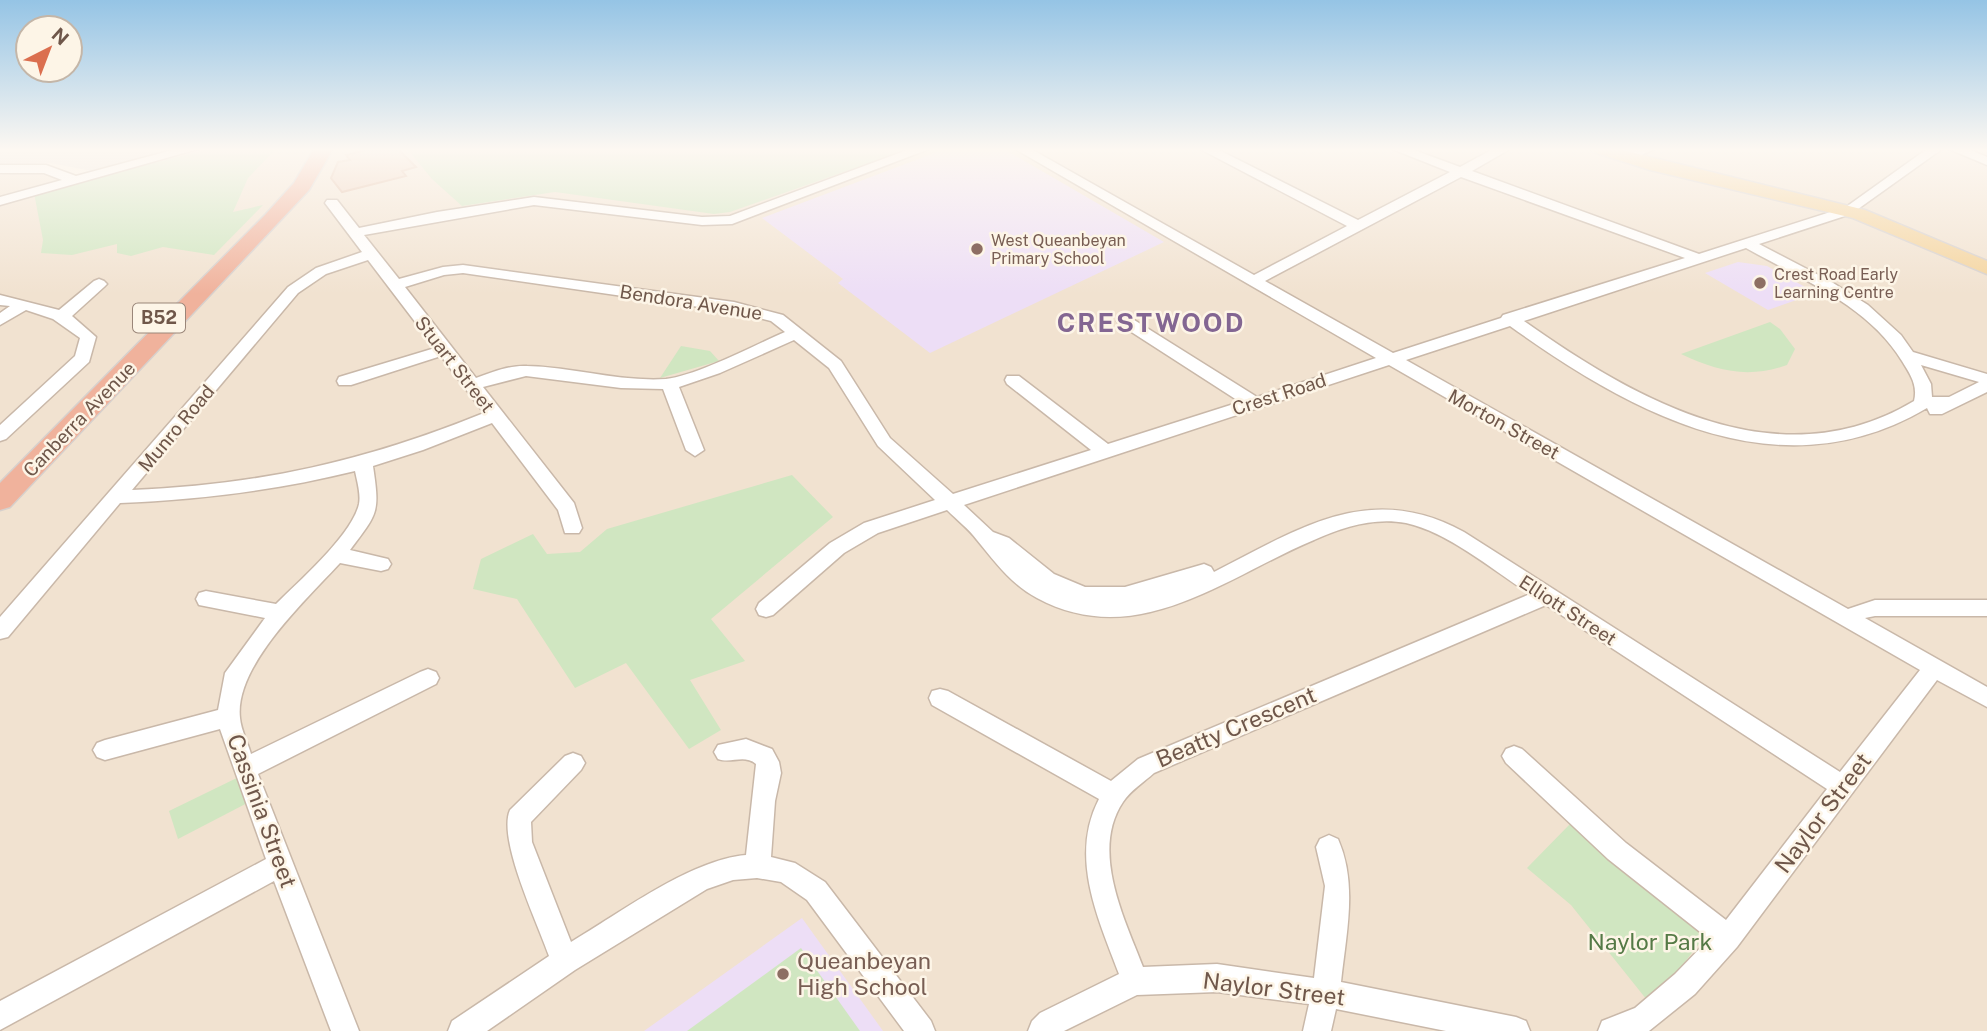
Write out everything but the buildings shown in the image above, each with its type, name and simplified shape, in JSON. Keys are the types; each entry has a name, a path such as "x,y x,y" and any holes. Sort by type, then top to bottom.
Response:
{"highway":[{"name":"Canberra Avenue","path":"0,477 276,197"},
{"name":"Canberra Avenue","path":"0,500 292,197"}],"main road":[{"path":"1790,197 1850,209"},
{"path":"1796,197 1850,209 1987,268"}],"street":[{"path":"354,233 450,213 534,201 693,220 727,220 790,197"},
{"name":"Morton Street","path":"1106,197 1987,698"},
{"path":"1302,197 1359,226"},
{"path":"1253,281 1414,197"},
{"path":"1530,197 1698,258"},
{"name":"Crest Road","path":"766,609 836,548 858,534 1509,318 1850,209 1867,197"},
{"path":"1802,200 1820,210 1814,220"},
{"name":"Stuart Street","path":"332,203 567,508 572,528"},
{"path":"1745,242 1849,301 1921,354 1987,379"},
{"name":"Munro Road","path":"0,631 301,282 321,271 371,254"},
{"name":"Bendora Avenue","path":"395,285 443,271 463,269 752,309 777,318 835,365 884,442 951,502"},
{"path":"63,315 99,284"},
{"path":"0,300 63,315 79,326 88,337 83,358 0,435"},
{"path":"0,320 24,304"},
{"path":"1509,318 1577,367 1638,401 1680,418 1728,432 1774,439 1822,439 1854,435 1880,426 1921,404 1947,402"},
{"path":"1125,321 1253,402"},
{"path":"471,385 503,374 526,371 621,383 669,384 714,369 796,333"},
{"path":"1896,338 1923,382 1924,398 1921,404"},
{"path":"345,381 444,350"},
{"path":"1907,355 1952,367"},
{"path":"1577,367 1586,378 1605,391 1653,415 1709,434 1761,445 1813,448 1852,446 1914,422 1947,402 1987,386"},
{"path":"1013,380 1106,452"},
{"path":"669,384 695,450"},
{"path":"117,497 168,496 257,484 363,463 494,415"},
{"name":"Cassinia Street","path":"345,1031 244,769 228,717 236,673 280,613 336,555 367,510 369,501 363,463"},
{"name":"Elliott Street","path":"951,502 983,533 1002,559 1030,585 1059,601 1096,610 1151,606 1226,576 1275,550 1338,524 1370,515 1390,514 1441,528 1843,787"},
{"path":"336,555 381,565"},
{"name":"Beatty Crescent","path":"1135,981 1102,888 1097,834 1114,795 1146,766 1546,596"},
{"path":"206,599 280,613"},
{"path":"1848,619 1859,612 1875,608 1987,608"},
{"name":"Naylor Street","path":"1612,1031 1644,1019 1685,984 1728,938 1934,668"},
{"path":"244,769 428,678"},
{"path":"940,698 1114,795"},
{"path":"105,750 228,717"},
{"path":"726,752 738,747 753,750 765,756 768,763 757,866"},
{"path":"1514,756 1617,852 1728,938"},
{"path":"565,961 520,842 519,818 573,763"},
{"path":"1317,1031 1326,993 1338,886 1329,847"},
{"path":"0,1016 281,864"},
{"path":"462,1031 565,961 700,879 733,868 757,866 786,871 816,891 921,1031"},
{"name":"Naylor Street","path":"1042,1031 1051,1023 1135,981 1217,978 1326,993 1516,1031"}],"shaded area":[{"path":"0,197 1987,197 1987,1031 0,1031"},
{"name":"West Queanbeyan Primary School","path":"817,197 1087,197 1164,242 930,353 838,283 843,279 762,218"},
{"name":"Crest Road Early Learning Centre","path":"1738,262 1767,266 1816,293 1768,310 1705,273"},
{"name":"Queanbeyan High School","path":"802,918 883,1031 644,1031"}],"green space":[{"path":"35,197 240,197 233,212 263,205 214,255 163,247 131,256 117,253 117,244 72,255 41,253 43,240"},
{"path":"452,197 521,197 462,206"},
{"path":"592,197 772,197 730,212 714,214"},
{"path":"1770,322 1780,329 1795,349 1787,365 1759,372 1733,371 1707,365 1681,354"},
{"path":"681,346 710,351 719,361 660,378"},
{"path":"792,475 833,517 711,619 745,661 690,680 721,730 689,749 626,663 575,688 517,599 473,589 481,559 533,534 547,554 580,552 607,529"},
{"path":"247,773 257,798 178,839 169,811"},
{"name":"Naylor Park","path":"1571,823 1705,936 1674,976 1647,1000 1571,905 1527,868"},
{"path":"801,948 860,1031 687,1031"}],"place":[{"name":"West Queanbeyan Primary School","path":"977,249"},
{"name":"Crest Road Early Learning Centre","path":"1760,283"},
{"name":"Queanbeyan High School","path":"783,974"}],"district":[{"name":"CRESTWOOD","path":"1151,323"}]}
